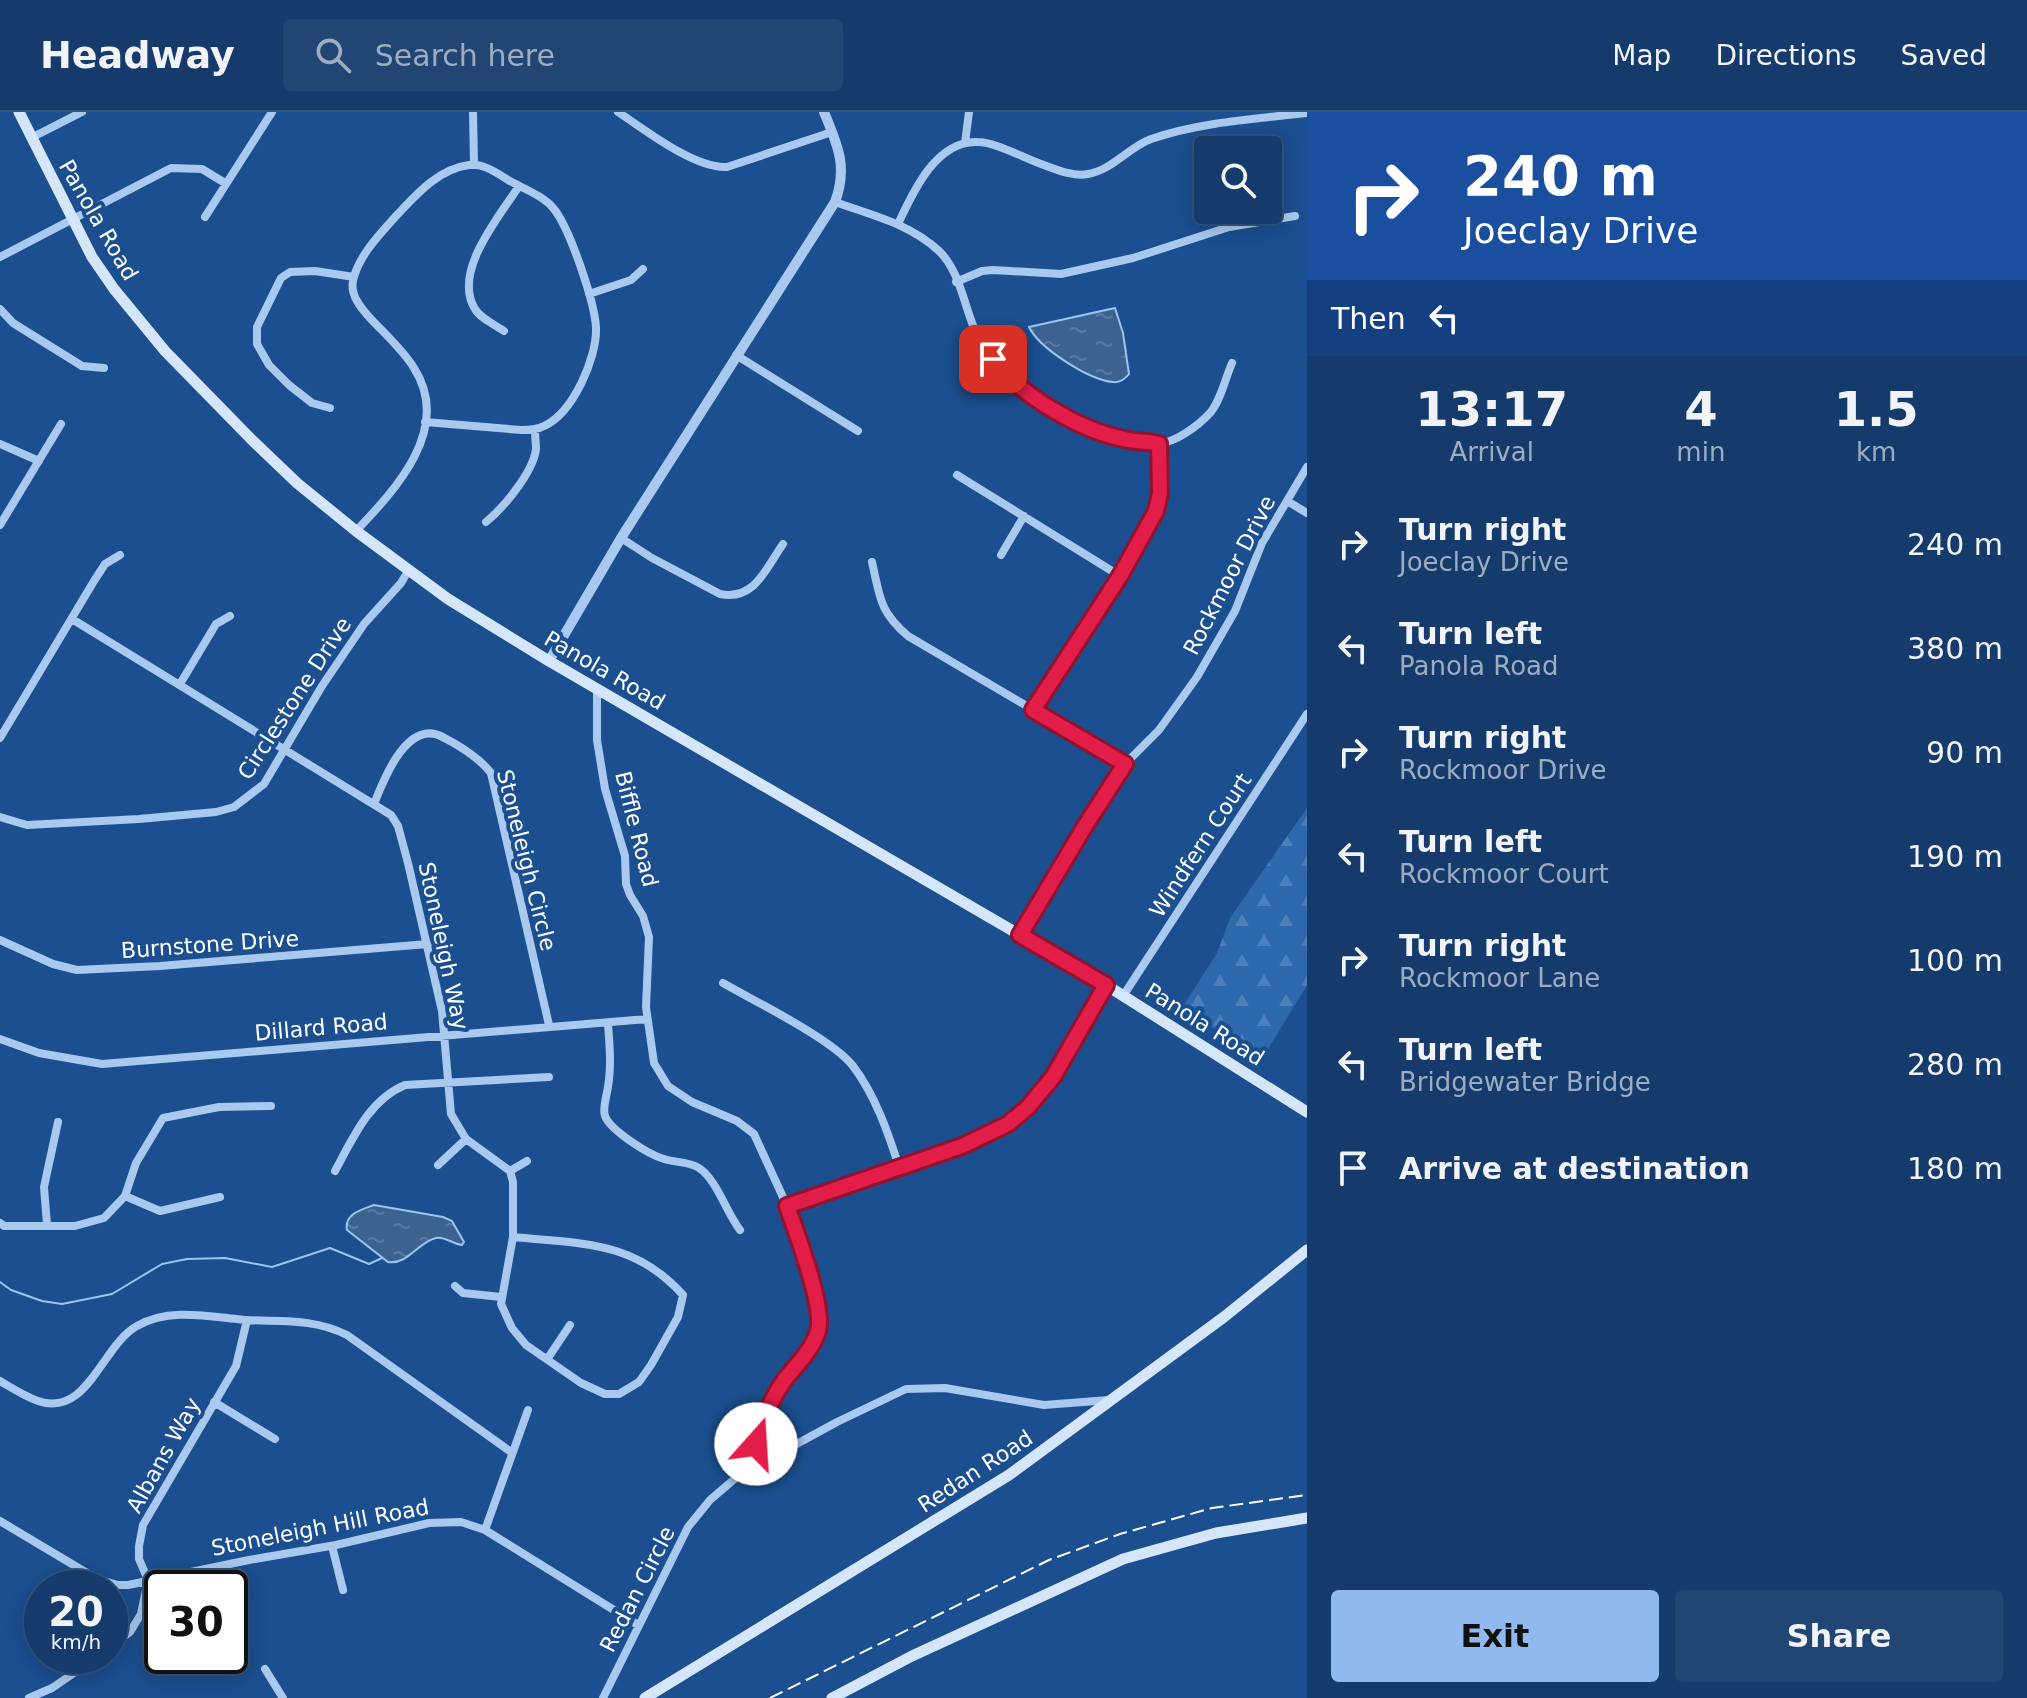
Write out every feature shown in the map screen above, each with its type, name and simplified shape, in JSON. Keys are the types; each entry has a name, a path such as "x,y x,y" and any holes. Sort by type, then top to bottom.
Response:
{"main road":[{"name":"Panola Road","path":"19,112 92,257 114,289 165,351 297,483 356,531 448,599 549,661 1106,985 1307,1112"},
{"name":"Redan Road","path":"645,1698 1009,1475 1224,1317 1307,1250"},
{"path":"832,1698 912,1656 1113,1563 1206,1535 1307,1518"}],"street":[{"path":"31,138 82,112"},
{"path":"205,217 272,112"},
{"path":"473,112 474,165"},
{"path":"618,112 696,161 716,168 832,132"},
{"path":"549,661 621,538 835,202 842,183 842,163 824,112"},
{"path":"965,143 969,112"},
{"path":"898,224 912,194 930,167 946,152 965,143 981,141 1064,172 1090,174 1109,166 1146,141 1184,128 1307,113"},
{"path":"356,531 402,480 419,448 425,422 424,387 414,368 363,311 354,295 354,277 379,235 423,189 439,176 474,165 493,171 554,209 579,262 596,319 597,343 590,368 557,417 547,425 535,430 425,422"},
{"path":"0,257 171,168 202,169 225,183"},
{"path":"504,331 476,312 469,297 467,281 473,260 519,186"},
{"path":"835,202 898,224 922,237 941,253 952,269 976,333 1003,372 1059,413 1103,432 1159,444 1194,427 1209,414 1232,363"},
{"path":"956,282 982,271 993,270 1061,274 1133,258 1229,227 1295,216"},
{"path":"589,294 631,280 643,269"},
{"path":"330,408 312,403 269,365 257,344 257,327 281,278 290,272 315,271 354,277"},
{"path":"0,309 13,323 82,366 104,368"},
{"path":"736,355 858,431"},
{"path":"0,525 61,424"},
{"path":"486,522 504,507 532,462 536,450 535,430"},
{"path":"0,444 39,461"},
{"path":"1033,710 1120,576 1156,511 1160,493 1159,444"},
{"name":"Rockmoor Drive","path":"1020,935 1125,764 1159,730 1197,677 1235,611 1250,568 1307,467"},
{"path":"957,475 1120,576"},
{"path":"1287,501 1307,513"},
{"path":"1001,555 1024,516"},
{"path":"621,538 720,594 730,596 739,596 754,587 783,544"},
{"path":"0,738 105,564 120,555"},
{"path":"872,562 883,610 908,636 1125,764"},
{"name":"Circlestone Drive","path":"0,817 27,825 216,812 234,807 264,784 322,686 364,624 408,571"},
{"path":"180,684 216,624 230,616"},
{"name":"Stoneleigh Way","path":"72,619 391,815 398,826 442,1011 451,1114 466,1139"},
{"name":"Biffle Road","path":"597,689 597,740 605,789 625,856 626,884 643,916 649,937 646,994 654,1063 668,1086 692,1102 737,1121 754,1134 787,1206 816,1299 818,1330 770,1405 756,1444 756,1466"},
{"name":"Windfern Court","path":"1123,996 1307,714"},
{"name":"Stoneleigh Circle","path":"374,804 410,739 436,734 484,764 491,773 549,1025"},
{"name":"Burnstone Drive","path":"0,940 53,964 77,970 428,944"},
{"path":"723,983 814,1036 852,1065 875,1102 899,1167"},
{"path":"787,1206 987,1135 1008,1124 1028,1107 1053,1077 1106,985"},
{"name":"Dillard Road","path":"0,1039 39,1053 102,1064 647,1019"},
{"path":"608,1024 611,1074 605,1116 616,1131 661,1159 689,1163 701,1169 740,1230"},
{"path":"335,1171 362,1123 392,1090 405,1085 549,1077"},
{"path":"0,1223 4,1226 90,1224 104,1218 125,1196 136,1163 163,1118 219,1107 271,1106"},
{"path":"47,1225 44,1187 58,1122"},
{"path":"438,1165 466,1139 510,1171 513,1182 513,1237 501,1304 512,1328 526,1345 581,1383 605,1394 619,1394 639,1382 668,1337 678,1317 683,1295 668,1278 633,1256 607,1246 513,1237"},
{"path":"510,1171 527,1161"},
{"path":"125,1196 160,1211 220,1197"},
{"path":"455,1286 463,1293 501,1297"},
{"path":"0,1381 38,1401 56,1403 87,1386 121,1338 142,1323 173,1315 297,1320 337,1330 356,1341 511,1452"},
{"name":"Albans Way","path":"144,1571 139,1559 143,1525 236,1366 242,1352 247,1320"},
{"path":"548,1358 570,1325"},
{"name":"Redan Circle","path":"603,1698 688,1527 721,1489 756,1466 880,1399 906,1389 928,1386 1044,1405 1110,1400"},
{"path":"214,1402 275,1439"},
{"path":"485,1530 528,1410"},
{"name":"Stoneleigh Hill Road","path":"0,1521 97,1579 128,1585 144,1581"},
{"name":"Stoneleigh Hill Road","path":"202,1570 332,1546 440,1521 461,1522 485,1530 638,1625"},
{"path":"332,1546 343,1590"},
{"name":"Albans Way","path":"128,1631 136,1623 144,1594"},
{"path":"265,1669 283,1698"},
{"path":"29,1698 73,1674"}],"green space":[{"path":"1307,808 1307,985 1262,1059 1182,1008 1217,953 1230,918"}],"water":[{"path":"1115,308 1123,333 1129,374 1118,382 1091,376 1066,362 1043,344 1029,327"},
{"path":"374,1205 443,1217 452,1221 464,1242 462,1245 436,1238 401,1260 388,1262 347,1230 351,1216"}],"waterway":[{"path":"0,1282 11,1290 42,1301 62,1304 112,1294 162,1264 187,1259 225,1258 272,1267 330,1248 369,1264 382,1258"}],"railway":[{"path":"770,1698 1049,1560 1120,1534 1212,1508 1307,1495"}],"route":[{"path":"756,1444 770,1405 818,1330 816,1299 787,1206 962,1146 1008,1124 1028,1107 1053,1077 1106,985 1020,935 1125,764 1033,710 1120,576 1156,511 1160,493 1159,444 1103,432 1059,413 1021,387 993,359"}]}
